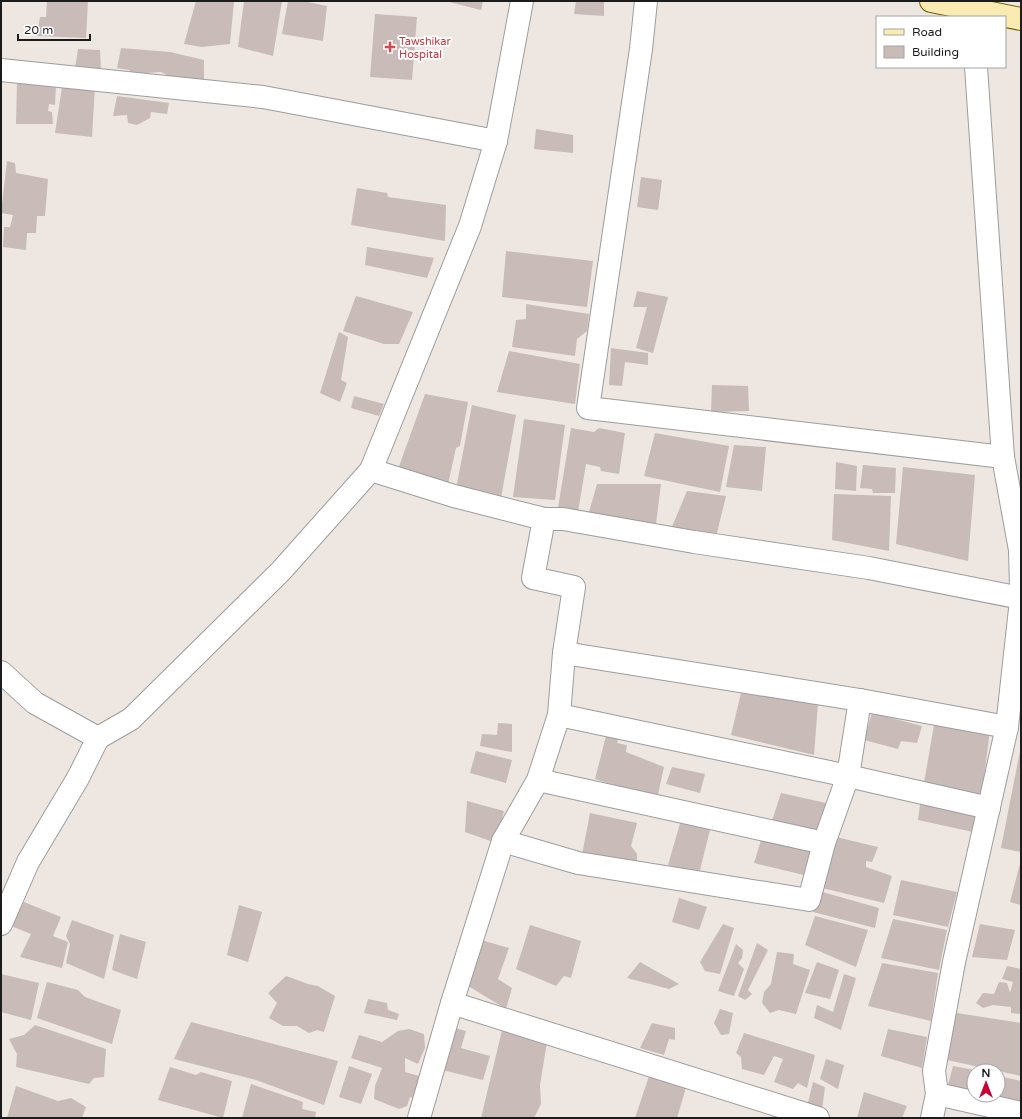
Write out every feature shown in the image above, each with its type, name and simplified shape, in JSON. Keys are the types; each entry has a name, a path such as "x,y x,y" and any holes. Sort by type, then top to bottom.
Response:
{"main road":[{"path":"931,1 972,13 996,16"},
{"path":"1006,17 1021,19"}],"street":[{"path":"1,924 28,862 78,778 98,738 131,719 281,571 371,470 470,226 496,141 522,1"},
{"path":"646,1 641,49 588,408 1003,457"},
{"path":"976,68 1003,457 1021,550 1021,588"},
{"path":"1,70 263,98 496,141"},
{"path":"371,470 454,496 544,519 563,519 694,542 869,568 1021,599 1008,727 954,962 934,1071 937,1094 932,1118"},
{"path":"419,1118 452,1003 502,841 538,780 559,715 564,653 574,587 533,578 544,519"},
{"path":"564,653 860,700 1008,727"},
{"path":"1,672 36,703 98,738"},
{"path":"502,841 578,863 809,900 824,843 848,776 860,700"},
{"path":"559,715 848,776 990,808"},
{"path":"538,780 824,843"},
{"path":"452,1003 818,1118"},
{"path":"937,1094 1021,1113"}],"building":[{"path":"47,1 88,1 86,38 37,36 40,17 46,17"},
{"path":"196,1 234,1 230,44 202,47 184,44"},
{"path":"244,1 282,1 273,56 238,47"},
{"path":"288,1 303,1 327,6 323,41 282,34"},
{"path":"445,1 483,1 481,10"},
{"path":"576,1 604,1 604,16 574,14"},
{"path":"375,14 417,17 412,80 370,77"},
{"path":"121,48 170,52 204,60 204,81 169,76 161,72 133,74 129,70 117,68"},
{"path":"78,49 100,50 101,69 75,68"},
{"path":"17,82 56,85 55,105 49,104 48,111 52,112 53,124 16,124"},
{"path":"95,86 92,137 55,133 62,87"},
{"path":"117,96 169,103 167,114 151,112 150,118 137,125 128,123 127,115 113,116"},
{"path":"536,129 573,135 573,153 534,149"},
{"path":"7,161 15,163 16,173 48,179 45,216 37,216 36,233 27,233 26,250 3,247 4,227 10,227 13,215 1,213"},
{"path":"641,177 662,180 658,210 637,207"},
{"path":"357,188 387,193 388,197 446,205 445,241 351,225"},
{"path":"367,247 434,258 427,278 365,265"},
{"path":"506,251 593,261 587,307 502,297"},
{"path":"637,291 668,297 653,353 636,348 647,307 633,307"},
{"path":"356,296 413,312 399,344 384,344 343,331"},
{"path":"526,304 589,314 587,331 577,339 575,356 512,347 516,320 526,319"},
{"path":"339,332 348,337 341,380 347,383 340,402 320,393"},
{"path":"611,348 648,353 648,365 625,362 622,386 609,385"},
{"path":"509,351 580,364 575,404 497,392"},
{"path":"712,385 748,386 749,411 711,412"},
{"path":"425,394 468,402 460,446 456,448 447,489 397,472"},
{"path":"354,396 384,404 379,416 351,408"},
{"path":"472,405 516,415 501,498 456,489"},
{"path":"524,419 565,425 555,500 513,497"},
{"path":"571,428 594,432 599,428 625,433 619,474 601,471 600,467 586,464 578,512 558,508"},
{"path":"655,433 729,446 720,492 644,476"},
{"path":"734,445 766,447 762,491 726,487"},
{"path":"836,462 857,466 856,491 835,489"},
{"path":"863,465 896,468 895,493 873,493 872,489 860,488"},
{"path":"903,467 975,475 968,561 896,544"},
{"path":"597,484 661,484 656,524 634,526 587,519"},
{"path":"687,491 726,496 716,537 671,529"},
{"path":"834,494 891,496 889,551 832,540"},
{"path":"741,693 818,703 814,755 731,735"},
{"path":"872,713 922,726 917,743 901,741 898,749 864,740"},
{"path":"935,719 990,730 981,802 923,789"},
{"path":"498,723 512,724 512,752 480,746 482,734 497,735"},
{"path":"607,732 620,734 617,743 627,745 626,752 664,767 657,799 595,779"},
{"path":"476,751 512,760 506,783 470,773"},
{"path":"1021,751 1021,852 1001,848"},
{"path":"672,767 705,774 700,793 666,784"},
{"path":"781,793 826,803 819,836 772,821"},
{"path":"921,797 977,810 973,832 918,820"},
{"path":"467,801 504,811 496,843 465,832"},
{"path":"590,813 637,823 631,846 637,854 637,862 582,855"},
{"path":"681,820 707,823 710,830 700,870 695,872 668,865"},
{"path":"762,837 800,845 814,853 804,875 754,863"},
{"path":"836,837 878,847 872,862 866,861 866,867 892,876 884,903 818,887"},
{"path":"1021,860 1021,905 1010,902"},
{"path":"901,880 957,892 948,927 893,915"},
{"path":"819,891 879,908 875,928 813,912"},
{"path":"679,898 707,907 699,930 672,922"},
{"path":"24,902 61,917 53,936 68,942 62,968 20,957 31,934 11,926"},
{"path":"239,905 262,912 248,962 227,955"},
{"path":"815,916 868,930 856,967 805,945"},
{"path":"893,919 947,930 939,970 881,958"},
{"path":"72,920 114,935 104,979 66,963 70,944 66,936"},
{"path":"723,924 734,928 720,974 705,971 700,962"},
{"path":"980,924 1015,930 1007,960 972,957"},
{"path":"530,925 581,941 571,978 564,976 556,986 516,969"},
{"path":"120,934 146,942 137,979 112,970"},
{"path":"481,940 509,948 498,979 512,988 506,1009 465,984"},
{"path":"757,943 768,950 748,990 752,994 745,1000 738,996"},
{"path":"736,944 743,950 742,958 738,963 744,969 734,996 718,991"},
{"path":"777,952 794,954 793,964 810,970 796,1014 779,1010 770,1013 762,1003 764,992 771,984"},
{"path":"640,962 679,984 669,989 627,978"},
{"path":"817,962 839,970 830,999 805,993"},
{"path":"882,963 938,973 931,1021 868,1006"},
{"path":"1007,966 1021,969 1021,1014 1011,1013 1011,1007 993,1005 983,1008 976,1003 983,993 994,994 999,982 1007,983 1010,993 1013,982 1002,979"},
{"path":"1,974 39,983 31,1020 1,1012"},
{"path":"844,974 856,978 841,1030 814,1018 817,1005 833,1012"},
{"path":"286,976 318,986 335,996 324,1032 317,1030 309,1033 297,1026 283,1026 269,1018 277,1003 268,993"},
{"path":"47,982 78,990 85,997 121,1010 112,1044 37,1018"},
{"path":"368,999 387,1003 388,1010 399,1014 397,1020 364,1013"},
{"path":"720,1009 733,1013 729,1034 721,1035 714,1023"},
{"path":"957,1013 1021,1023 1021,1076 1006,1073 1006,1063 966,1064 947,1060 952,1018"},
{"path":"191,1022 338,1061 324,1105 256,1080 174,1059"},
{"path":"652,1023 675,1028 675,1040 669,1039 664,1055 640,1048"},
{"path":"35,1025 106,1049 104,1077 94,1078 89,1084 16,1067 17,1054 9,1039 24,1035"},
{"path":"503,1026 547,1042 540,1085 541,1104 534,1118 481,1118"},
{"path":"451,1027 466,1031 461,1048 490,1056 483,1080 438,1069"},
{"path":"409,1029 424,1034 425,1048 418,1064 405,1058 405,1072 423,1077 416,1099 410,1097 407,1106 399,1109 374,1099 375,1086 382,1068 351,1058 359,1035 382,1042 398,1031"},
{"path":"888,1029 927,1037 922,1068 881,1056"},
{"path":"744,1033 815,1055 807,1088 798,1083 793,1089 774,1082 783,1059 774,1056 764,1075 742,1069 741,1057 736,1053"},
{"path":"826,1059 844,1065 838,1089 820,1079"},
{"path":"349,1066 372,1074 361,1104 339,1097"},
{"path":"953,1066 966,1068 966,1089 948,1085"},
{"path":"170,1067 196,1075 201,1072 232,1081 223,1118 158,1100"},
{"path":"650,1073 687,1084 677,1118 635,1118"},
{"path":"1006,1078 1021,1081 1021,1102 1006,1099"},
{"path":"813,1082 825,1087 822,1110 807,1107"},
{"path":"251,1084 303,1102 302,1109 316,1112 315,1118 242,1118"},
{"path":"16,1086 58,1101 71,1098 86,1107 82,1118 7,1118"},
{"path":"864,1092 907,1106 902,1118 857,1118"}],"place":[{"name":"Tawshikar Hospital","path":"390,47"}]}
